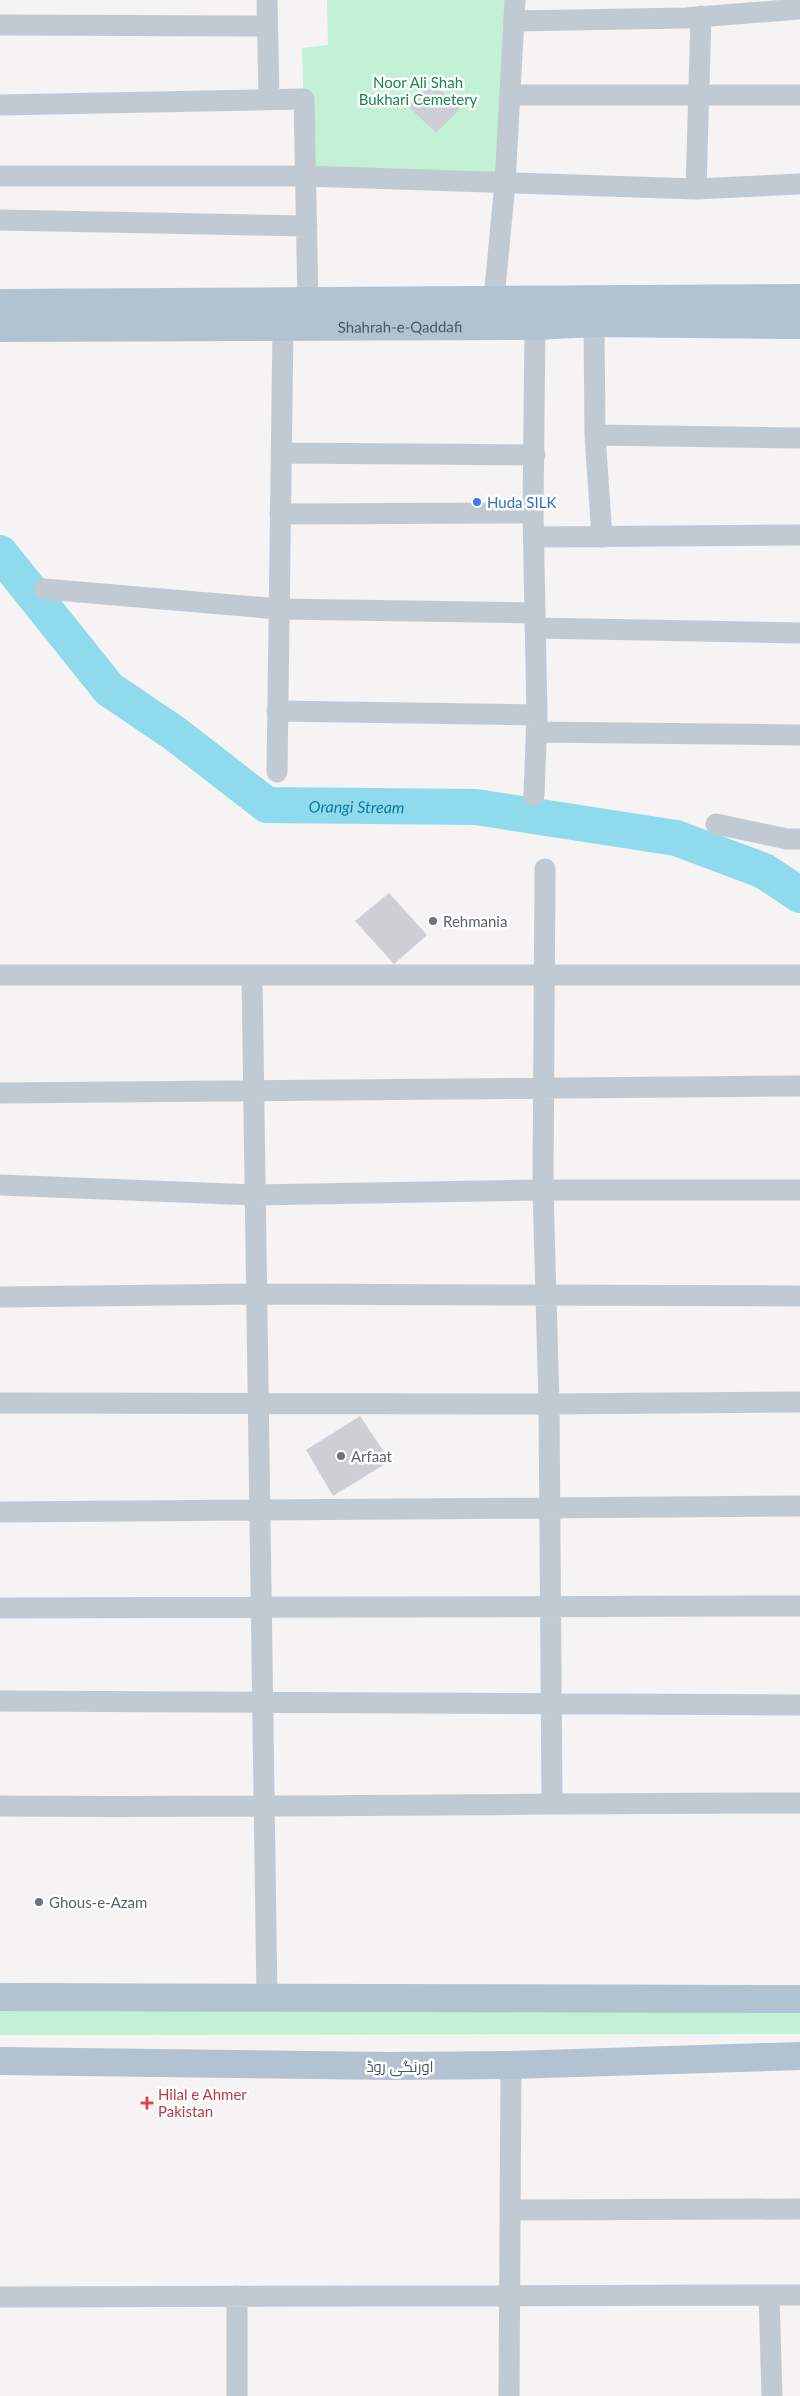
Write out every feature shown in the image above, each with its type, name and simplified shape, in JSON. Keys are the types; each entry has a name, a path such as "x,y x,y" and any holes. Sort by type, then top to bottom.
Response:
{"main road":[{"name":"Shahrah-e-Qaddafi","path":"0,304 800,298"},
{"name":"Shahrah-e-Qaddafi","path":"0,328 535,326 594,323 800,325"},
{"path":"0,1998 800,1999"},
{"name":"اورنگی روڈ","path":"0,2061 389,2066 511,2065 800,2056"}],"street":[{"path":"267,0 269,98"},
{"path":"494,299 505,183 515,0"},
{"path":"514,21 701,16 800,9"},
{"path":"696,189 701,16"},
{"path":"0,24 267,26"},
{"path":"510,95 800,95"},
{"path":"0,105 269,98 304,99 308,302"},
{"path":"0,176 306,176 696,189 800,184"},
{"path":"0,220 307,226"},
{"path":"594,323 595,435 602,537"},
{"path":"534,795 536,723 533,513 535,326"},
{"path":"277,772 283,327"},
{"path":"595,435 800,438"},
{"path":"281,453 535,455"},
{"path":"280,514 533,513"},
{"path":"534,537 800,535"},
{"path":"44,590 279,609 800,633"},
{"path":"277,711 800,735"},
{"path":"716,824 787,839 800,839"},
{"path":"545,869 543,1190 549,1404 552,1803"},
{"path":"0,975 800,975"},
{"path":"252,975 267,1999"},
{"path":"0,1093 800,1086"},
{"path":"0,1185 255,1195 543,1190 800,1190"},
{"path":"0,1297 256,1294 800,1296"},
{"path":"0,1403 549,1404 800,1402"},
{"path":"0,1512 800,1506"},
{"path":"0,1608 800,1606"},
{"path":"0,1701 800,1705"},
{"path":"0,1806 264,1807 552,1803 800,1803"},
{"path":"509,2396 511,2065"},
{"path":"510,2210 800,2209"},
{"path":"769,2295 772,2396"},
{"path":"0,2297 800,2295"},
{"path":"237,2296 237,2396"}],"green space":[{"name":"Noor Ali Shah Bukhari Cemetery","path":"327,0 513,0 505,183 306,177 302,48 328,45"},
{"path":"800,2008 800,2034 0,2035 0,2009"}],"building":[{"path":"433,82 460,109 436,133 408,106"},
{"path":"389,893 427,935 394,964 355,921"},
{"path":"360,1416 390,1461 333,1496 306,1450"}],"waterway":[{"name":"Orangi Stream","path":"0,553 109,689 174,733 267,805 476,807 676,838 764,871 800,895"}],"place":[{"name":"Huda SILK","path":"477,502"},
{"name":"Rehmania","path":"433,921"},
{"name":"Arfaat","path":"341,1456"},
{"name":"Ghous-e-Azam","path":"39,1902"},
{"name":"Hilal e Ahmer Pakistan","path":"147,2103"}]}
